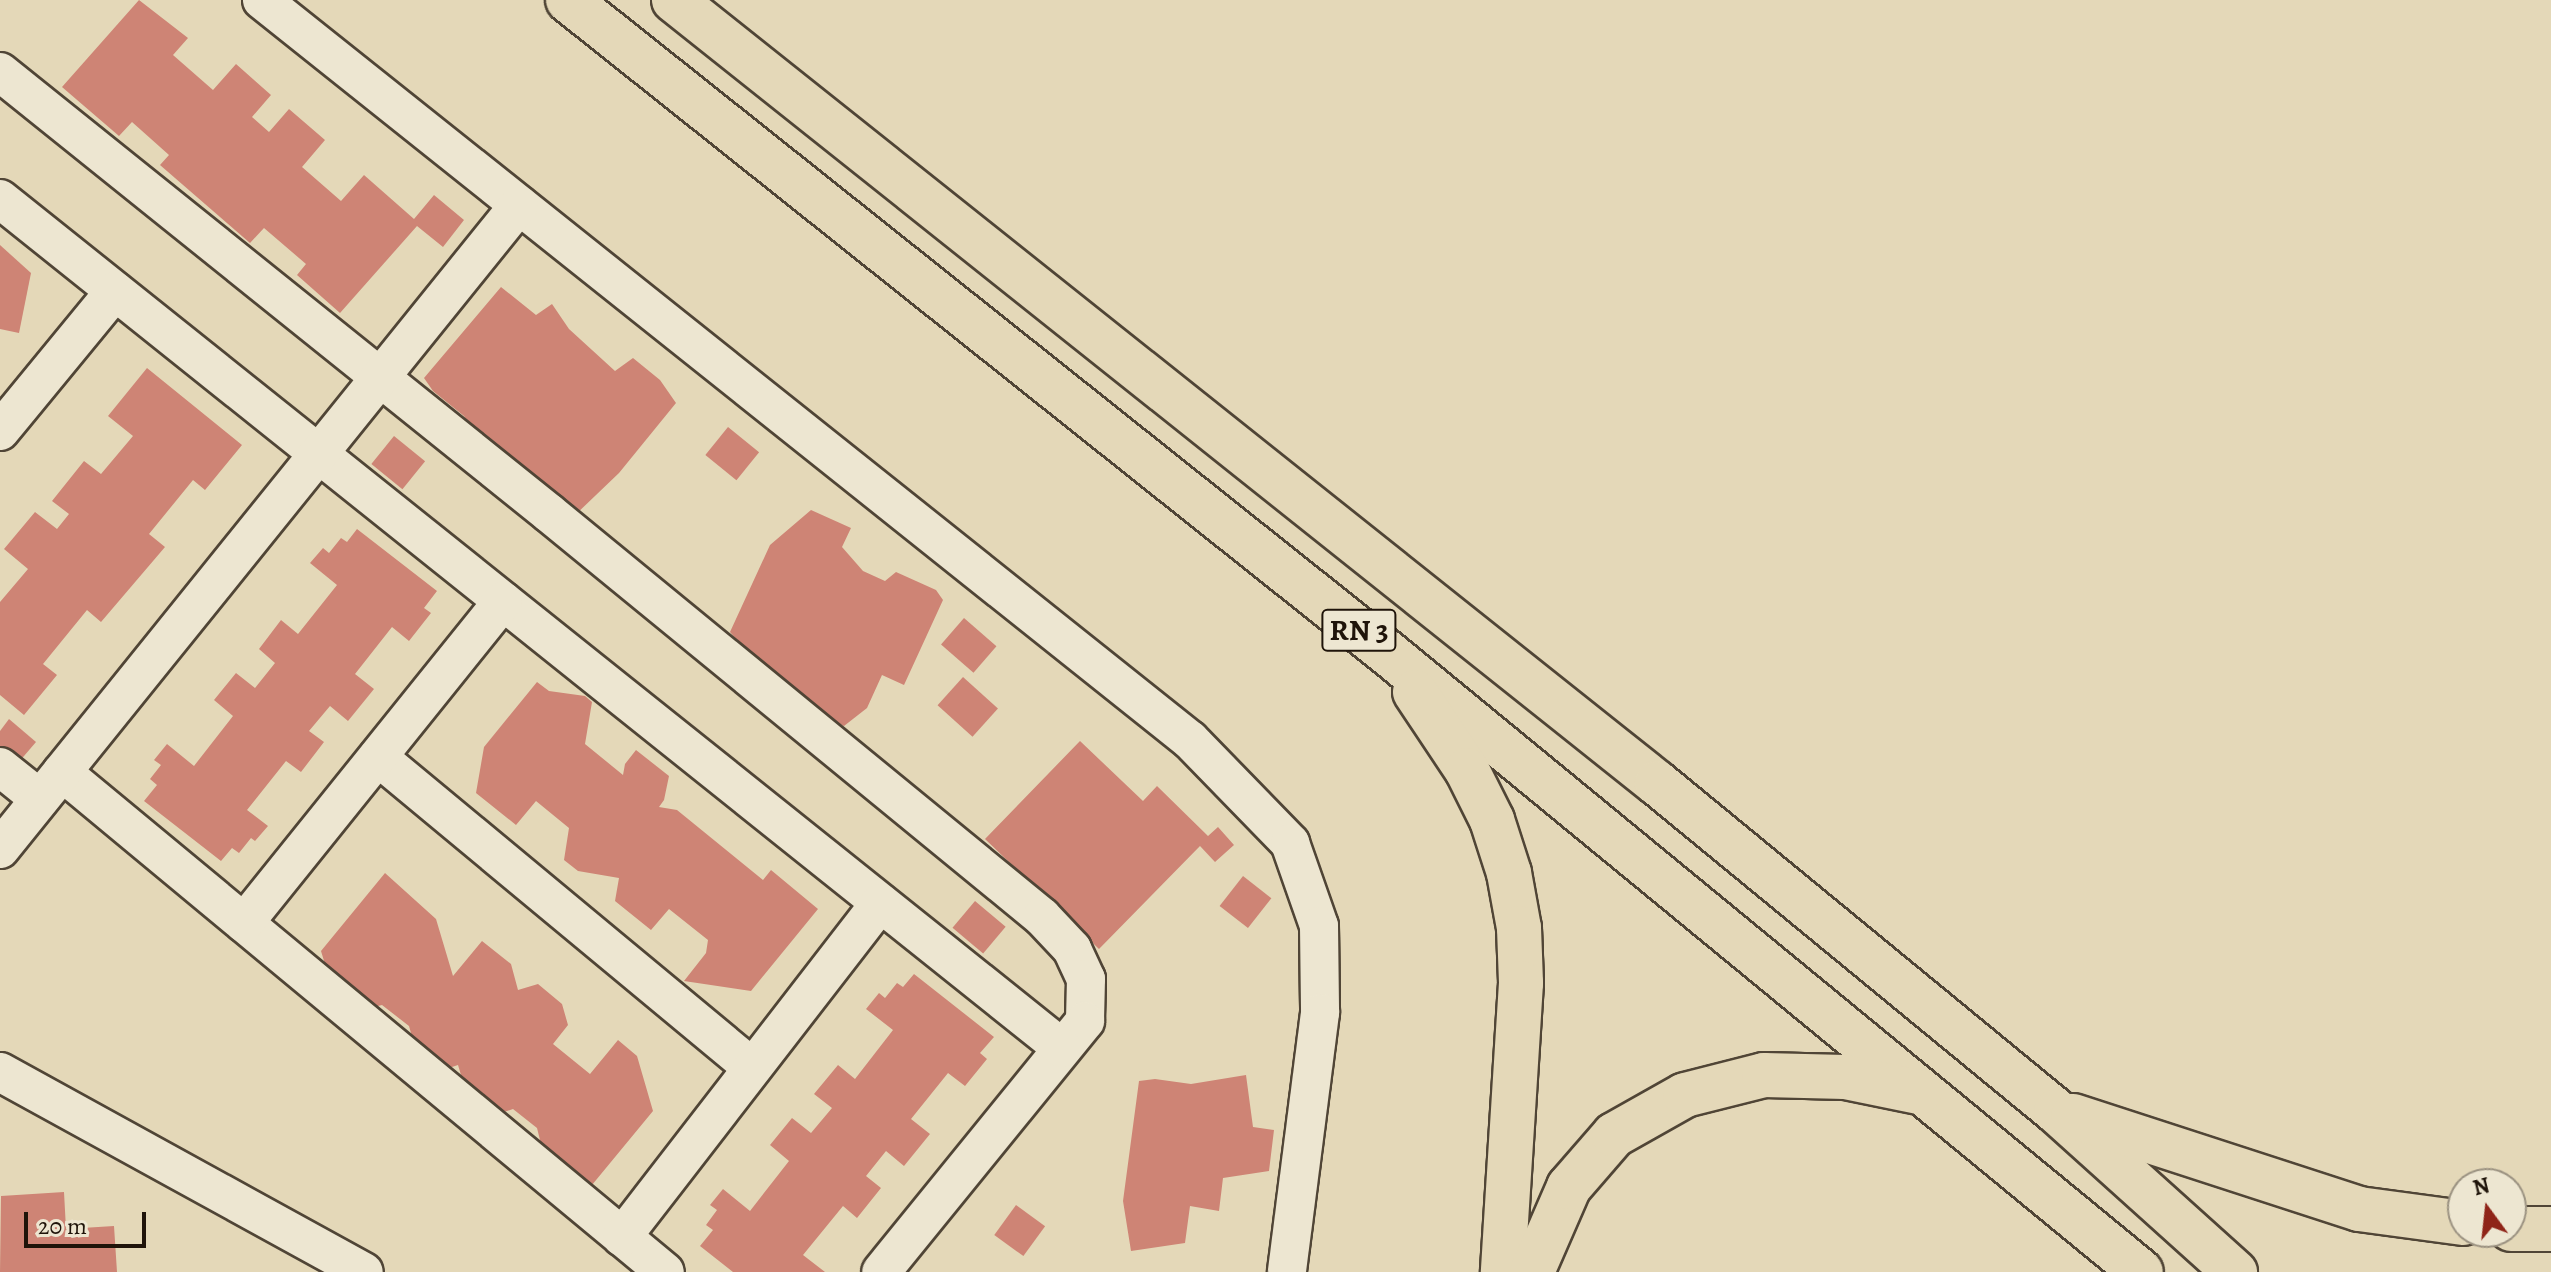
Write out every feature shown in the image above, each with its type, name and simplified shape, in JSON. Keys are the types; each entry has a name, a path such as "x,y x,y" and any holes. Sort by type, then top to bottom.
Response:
{"highway":[{"name":"RN 3","path":"568,0 1389,654 2141,1272"},
{"name":"RN 3","path":"674,0 1644,773 2056,1111 2235,1272"},
{"path":"1389,654 1467,770 1492,820 1509,873 1519,928 1521,983 1503,1272"},
{"path":"1532,1272 1569,1187 1614,1135 1685,1095 1764,1075 1845,1077 1926,1094"},
{"path":"2056,1111 2359,1209 2447,1221"},
{"path":"2527,1229 2551,1229"}],"street":[{"path":"262,0 1190,740 1290,843 1319,926 1320,1013 1287,1272"},
{"path":"0,72 381,377 1042,917 1072,949 1086,979 1085,1021 881,1272"},
{"path":"0,199 1062,1048"},
{"path":"0,849 519,205"},
{"path":"0,431 115,291"},
{"path":"244,923 503,601"},
{"path":"378,757 752,1068"},
{"path":"0,767 51,786 244,923 665,1272"},
{"path":"622,1237 880,903"},
{"path":"0,1072 364,1272"}],"building":[{"path":"139,0 188,38 173,55 213,90 236,64 271,95 252,117 269,132 289,109 325,140 302,167 341,201 364,175 414,219 434,195 464,220 443,247 417,226 340,313 297,275 306,264 264,228 250,243 160,165 169,155 132,122 119,136 62,87"},
{"path":"0,245 31,273 19,333 0,329"},
{"path":"501,287 536,315 552,304 569,329 615,371 633,358 660,380 676,403 619,473 572,518 486,448 464,416 433,391 424,378"},
{"path":"147,368 242,445 205,490 193,480 149,534 165,547 101,622 87,610 43,664 57,675 24,715 0,695 0,602 28,569 4,549 35,512 57,529 69,514 52,501 84,461 101,474 133,436 108,416"},
{"path":"728,427 759,452 736,480 705,455"},
{"path":"394,436 425,461 402,489 371,464"},
{"path":"811,510 851,528 842,547 863,571 885,581 896,572 936,590 943,600 904,685 882,675 867,708 844,726 810,711 769,677 730,632 770,545"},
{"path":"357,529 437,591 424,608 431,613 409,641 392,627 355,674 374,689 348,721 330,706 309,731 324,742 301,772 286,761 247,810 268,826 255,841 251,838 239,853 232,848 221,861 144,801 157,785 150,779 161,765 154,760 167,744 194,766 233,716 214,700 236,673 255,688 275,663 259,649 281,620 298,634 337,585 310,563 323,548 329,553 341,538 347,542"},
{"path":"964,618 996,646 973,673 941,644"},
{"path":"963,677 998,708 973,737 938,705"},
{"path":"537,682 549,691 585,696 592,702 585,744 623,775 625,764 636,750 669,776 664,800 659,807 677,810 763,880 771,870 818,909 751,991 684,981 706,953 708,940 669,909 651,930 615,901 619,878 578,871 564,860 569,828 536,801 516,825 476,793 484,747"},
{"path":"9,719 36,742 12,770 0,761 0,731"},
{"path":"1080,741 1143,801 1157,786 1208,836 1218,827 1234,845 1215,862 1200,846 1099,949 985,839"},
{"path":"385,873 436,919 453,976 482,941 511,964 518,990 538,984 562,1004 568,1025 553,1044 590,1074 618,1040 637,1056 653,1111 587,1191 544,1156 537,1128 513,1109 492,1116 467,1095 458,1065 440,1071 416,1051 409,1026 382,1005 362,1010 331,984 321,951"},
{"path":"1243,876 1271,898 1248,928 1220,906"},
{"path":"975,901 1006,927 983,954 953,928"},
{"path":"914,974 994,1037 980,1053 987,1059 965,1086 948,1073 911,1119 930,1134 904,1166 886,1151 866,1176 881,1188 857,1218 843,1206 803,1255 825,1272 733,1272 700,1246 713,1230 706,1225 717,1210 710,1205 723,1189 750,1211 789,1161 770,1145 792,1118 811,1133 832,1108 814,1094 838,1065 855,1079 893,1030 866,1009 879,993 885,998 897,983 903,987"},
{"path":"1246,1075 1253,1127 1274,1130 1269,1171 1223,1178 1219,1211 1190,1206 1185,1243 1131,1251 1123,1201 1139,1081 1155,1079 1191,1084"},
{"path":"64,1192 66,1229 114,1226 117,1272 0,1272 1,1196"},
{"path":"1016,1205 1045,1226 1023,1256 994,1235"}]}
